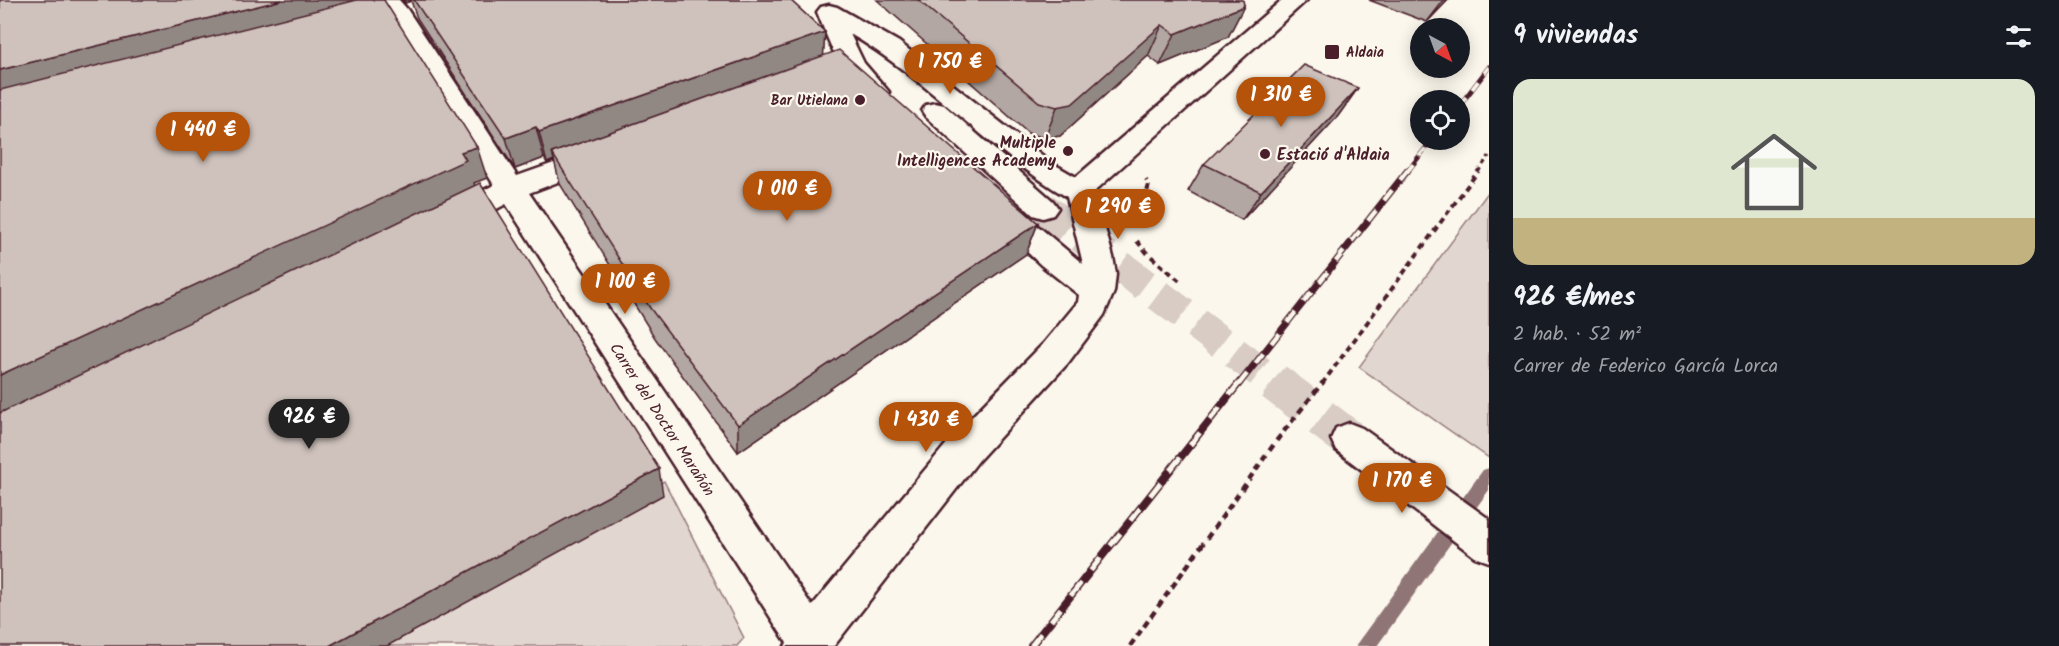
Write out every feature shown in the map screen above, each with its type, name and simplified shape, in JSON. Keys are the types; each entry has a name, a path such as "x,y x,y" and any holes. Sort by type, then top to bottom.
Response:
{"street":[{"path":"1080,192 1086,183 1114,157 1296,0"},
{"path":"823,6 838,69 856,74 895,110"},
{"path":"809,644 966,448 1056,353 1094,306 1100,274 1098,258 1080,192 1042,170 890,47 823,6"},
{"path":"823,6 888,69 1043,208"},
{"name":"Carrer del Doctor Marañón","path":"396,10 809,644"},
{"path":"426,231 512,189 624,148"},
{"path":"978,189 1052,257 1098,292"},
{"path":"1349,439 1489,543"}],"path":[{"path":"1130,646 1277,440 1334,369 1489,156"},
{"path":"1114,157 1144,177 1149,185 1146,195 1130,216 1132,226"},
{"path":"1134,237 1147,253 1180,282"}],"shaded area":[{"path":"1489,191 1489,458 1359,367"},
{"path":"664,481 744,638 737,646 357,646"}],"building":[{"path":"0,0 282,0 0,70"},
{"path":"357,0 384,0 477,147 461,152 466,160 0,375 0,90"},
{"path":"414,0 790,0 825,32 539,132 536,127 506,138"},
{"path":"918,0 1243,0 1244,6 1175,34 1162,25 1072,104 1057,107 1039,102"},
{"path":"839,50 1038,223 738,425 650,308 552,153"},
{"name":"Estació d'Aldaia","path":"1304,65 1358,88 1261,192 1204,164"},
{"path":"480,183 659,469 329,646 0,646 0,413"}],"waterway":[{"path":"1365,646 1489,476"}],"tunnel":[{"path":"1043,208 1276,384"},
{"path":"1274,382 1349,439"}],"railway":[{"path":"1470,92 1489,67"},
{"path":"1407,172 1424,150"},
{"path":"1239,384 1408,170"},
{"path":"1031,646 1240,382"}],"place":[{"name":"Aldaia","path":"1332,52"},
{"name":"Bar Utielana","path":"860,100"},
{"name":"Multiple Intelligences Academy","path":"1068,151"},
{"name":"Estació d'Aldaia","path":"1265,154"}]}
